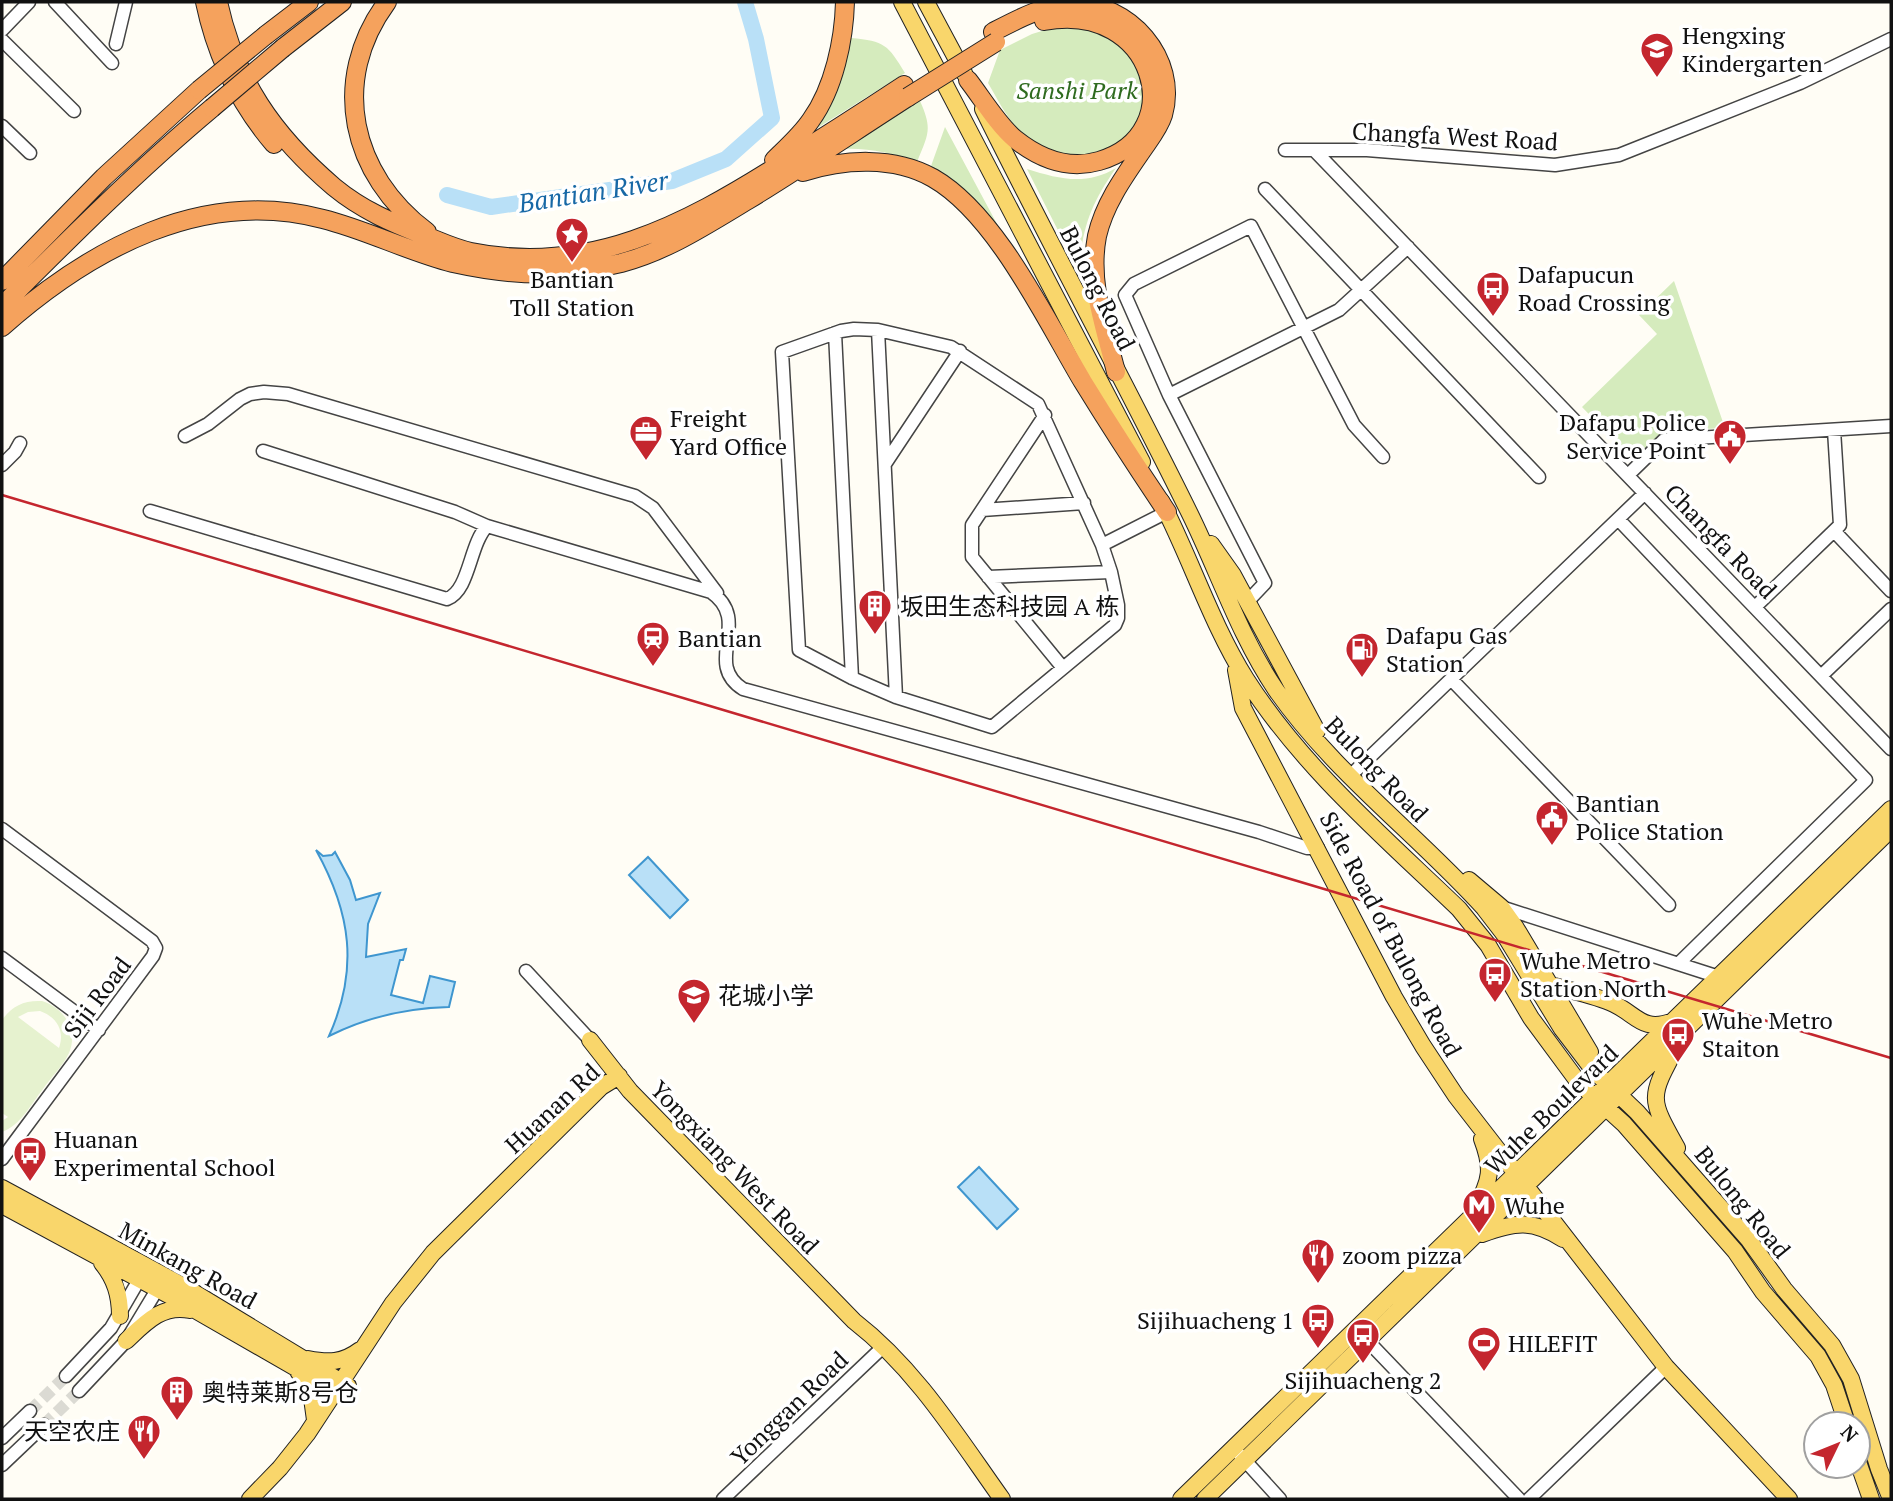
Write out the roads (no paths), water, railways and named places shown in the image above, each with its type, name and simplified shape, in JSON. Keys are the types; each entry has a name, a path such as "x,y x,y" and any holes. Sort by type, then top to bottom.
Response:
{"highway":[{"path":"205,2 219,52 246,109 295,167 338,204 389,241"},
{"path":"218,2 239,70 279,133 305,163 346,197 382,219 471,252 538,258 568,257 616,247 696,215 1049,7 1073,4 1098,6 1122,17 1152,45 1162,68 1164,94 1163,115 1105,211 1094,257 1094,286 1116,372"},
{"path":"266,35 298,2"},
{"path":"2,281 104,177 199,90 309,2"},
{"path":"2,306 115,194 282,48 342,2"},
{"path":"387,2 374,20 364,43 355,78 355,122 368,164 393,201 418,225 442,242"},
{"path":"754,181 812,119 825,93 841,40 845,7"},
{"path":"968,80 1013,137 1054,162 1062,164 1089,164 1107,159 1125,149 1148,117 1153,81 1146,62 1135,41 1101,19 1079,16 1054,18 995,37"},
{"path":"2,327 23,308 92,261 129,240 191,218 244,209 290,212 323,219 453,263 490,269 566,272 621,263 668,245 712,222 783,178 906,91"},
{"path":"783,178 842,163 887,163 931,177 948,189 986,227 1007,254 1108,423 1167,512"}],"main road":[{"name":"Bulong Road","path":"902,2 1167,512 1234,658 1273,718 1320,774 1469,920 1492,951 1546,1040 1578,1083 1624,1124 1735,1251 1770,1301 1818,1356 1834,1385 1842,1410"},
{"name":"Bulong Road","path":"926,2 1189,512 1251,649 1291,710 1334,761 1473,896 1494,921 1562,1029 1594,1071 1749,1240 1784,1289 1839,1356 1855,1390 1891,1499"},
{"path":"1189,512 1233,575 1334,761"},
{"name":"Side Road of Bulong Road","path":"1234,658 1243,708 1403,1013 1439,1072 1474,1121 1666,1367 1789,1499"},
{"name":"Wuhe Boulevard","path":"1679,1027 1719,977 1891,809"},
{"name":"Wuhe Boulevard","path":"1181,1499 1239,1455 1679,1027 1891,829"},
{"path":"1426,850 1469,880 1501,907 1614,1090"},
{"path":"1551,985 1614,1004 1643,1023 1679,1027 1658,1082 1655,1103 1658,1115 1694,1177"},
{"name":"Yongxiang West Road","path":"590,1040 630,1091 926,1393 1002,1499"},
{"name":"Huanan Rd","path":"262,1499 301,1456 364,1346 414,1276 451,1233 528,1161 601,1087 619,1076"},
{"name":"Huanan Rd","path":"250,1499 280,1468 440,1259 607,1094 619,1076"},
{"path":"1474,1121 1488,1153 1490,1171 1471,1230 1527,1224 1548,1230 1571,1245"},
{"name":"Minkang Road","path":"2,1188 143,1274 342,1388"},
{"name":"Minkang Road","path":"2,1205 98,1258 143,1274"},
{"path":"98,1258 114,1281 120,1316"},
{"name":"Minkang Road","path":"161,1283 197,1312 299,1362"},
{"path":"127,1341 150,1319 163,1311 181,1308 197,1312"},
{"path":"315,1420 311,1391 299,1362 341,1360 364,1346"},
{"name":"Yongxiang West Road","path":"881,1350 991,1499"},
{"name":"Wuhe Boulevard","path":"1205,1499 1239,1455"},
{"path":"1864,1480 1871,1499"}],"street":[{"path":"2,30 29,2"},
{"path":"55,2 112,63"},
{"path":"116,44 126,2"},
{"name":"Changfa West Road","path":"1285,150 1367,150 1555,165 1619,155 1800,83 1891,39"},
{"path":"2,40 74,111"},
{"path":"2,127 30,153"},
{"name":"Changfa Road","path":"1315,151 1891,749"},
{"path":"1265,189 1539,477"},
{"path":"1247,603 1265,583 1169,395 1125,295 1134,284 1251,226 1354,425 1383,457"},
{"path":"1169,395 1339,310 1408,247"},
{"path":"854,329 878,330 960,351 1038,404 1084,503 1111,572 1118,605 1115,625 992,727 896,697 799,650 782,352 835,333 854,329"},
{"path":"878,330 896,697"},
{"path":"835,333 852,678"},
{"path":"884,465 960,351"},
{"path":"185,436 208,424 250,394 288,394 635,496 653,508 722,599 728,610 730,625 726,667 729,677 743,689 1259,832 1307,848 1318,848"},
{"path":"1045,415 972,525 972,557 1063,668"},
{"path":"1628,475 1664,440 1891,426"},
{"path":"1755,607 1840,526 1834,430"},
{"path":"2,465 20,443"},
{"path":"263,451 456,512 487,527 700,588 722,599"},
{"path":"1350,776 1645,493"},
{"path":"982,510 1084,503"},
{"path":"150,511 447,599 460,590 475,546 487,527"},
{"path":"1102,545 1167,512"},
{"path":"1618,519 1867,779 1678,964"},
{"path":"1834,531 1891,591"},
{"path":"988,577 1111,572"},
{"path":"1821,676 1891,609"},
{"path":"1451,679 1669,905"},
{"path":"2,849 6,833"},
{"name":"Siji Road","path":"2,1160 153,956 155,944 6,833"},
{"path":"1501,907 1719,977"},
{"path":"2,958 99,1030"},
{"path":"526,971 590,1040"},
{"path":"66,1376 99,1343 120,1316 143,1274"},
{"path":"79,1391 127,1341 161,1283"},
{"path":"1362,1336 1519,1499"},
{"name":"Yonggan Road","path":"723,1499 881,1350"},
{"path":"1529,1499 1666,1367"},
{"path":"2,1438 30,1410"},
{"path":"2,1465 44,1425"},
{"path":"1239,1455 1280,1499"}],"water":[{"path":"316,850 323,856 335,852 350,880 356,900 380,893 368,924 366,957 406,949 403,960 400,960 391,995 423,1003 430,976 455,982 449,1007 388,1015 329,1036 345,988 347,941 337,896"},
{"path":"648,857 688,900 670,918 629,875"},
{"path":"979,1167 1018,1209 997,1229 958,1187"}],"waterway":[{"name":"Bantian River","path":"447,195 491,207 672,181 726,159 772,118 756,39 745,2"}],"tunnel":[{"path":"30,1411 66,1376"},
{"path":"44,1425 79,1391"}],"railway":[{"path":"2,495 1891,1058"}],"place":[{"name":"Hengxing Kindergarten","path":"1657,79"},
{"name":"Bantian Toll Station","path":"572,264"},
{"name":"Dafapucun Road Crossing","path":"1493,318"},
{"name":"Freight Yard Office","path":"646,462"},
{"name":"Dafapu Police Service Point","path":"1730,466"},
{"name":"坂田生态科技园 A 栋","path":"875,636"},
{"name":"Bantian","path":"653,668"},
{"name":"Dafapu Gas Station","path":"1362,679"},
{"name":"Bantian Police Station","path":"1552,847"},
{"name":"Wuhe Metro Station North","path":"1495,1004"},
{"name":"花城小学","path":"694,1025"},
{"name":"Wuhe Metro Staiton","path":"1678,1064"},
{"name":"Huanan Experimental School","path":"30,1183"},
{"name":"Wuhe","path":"1479,1235"},
{"name":"zoom pizza","path":"1318,1285"},
{"name":"Sijihuacheng 1","path":"1318,1350"},
{"name":"Sijihuacheng 2","path":"1363,1365"},
{"name":"HILEFIT","path":"1484,1373"},
{"name":"奥特莱斯8号仓","path":"177,1422"},
{"name":"天空农庄","path":"144,1461"}],"park label":[{"name":"Sanshi Park","path":"1077,90"}]}
